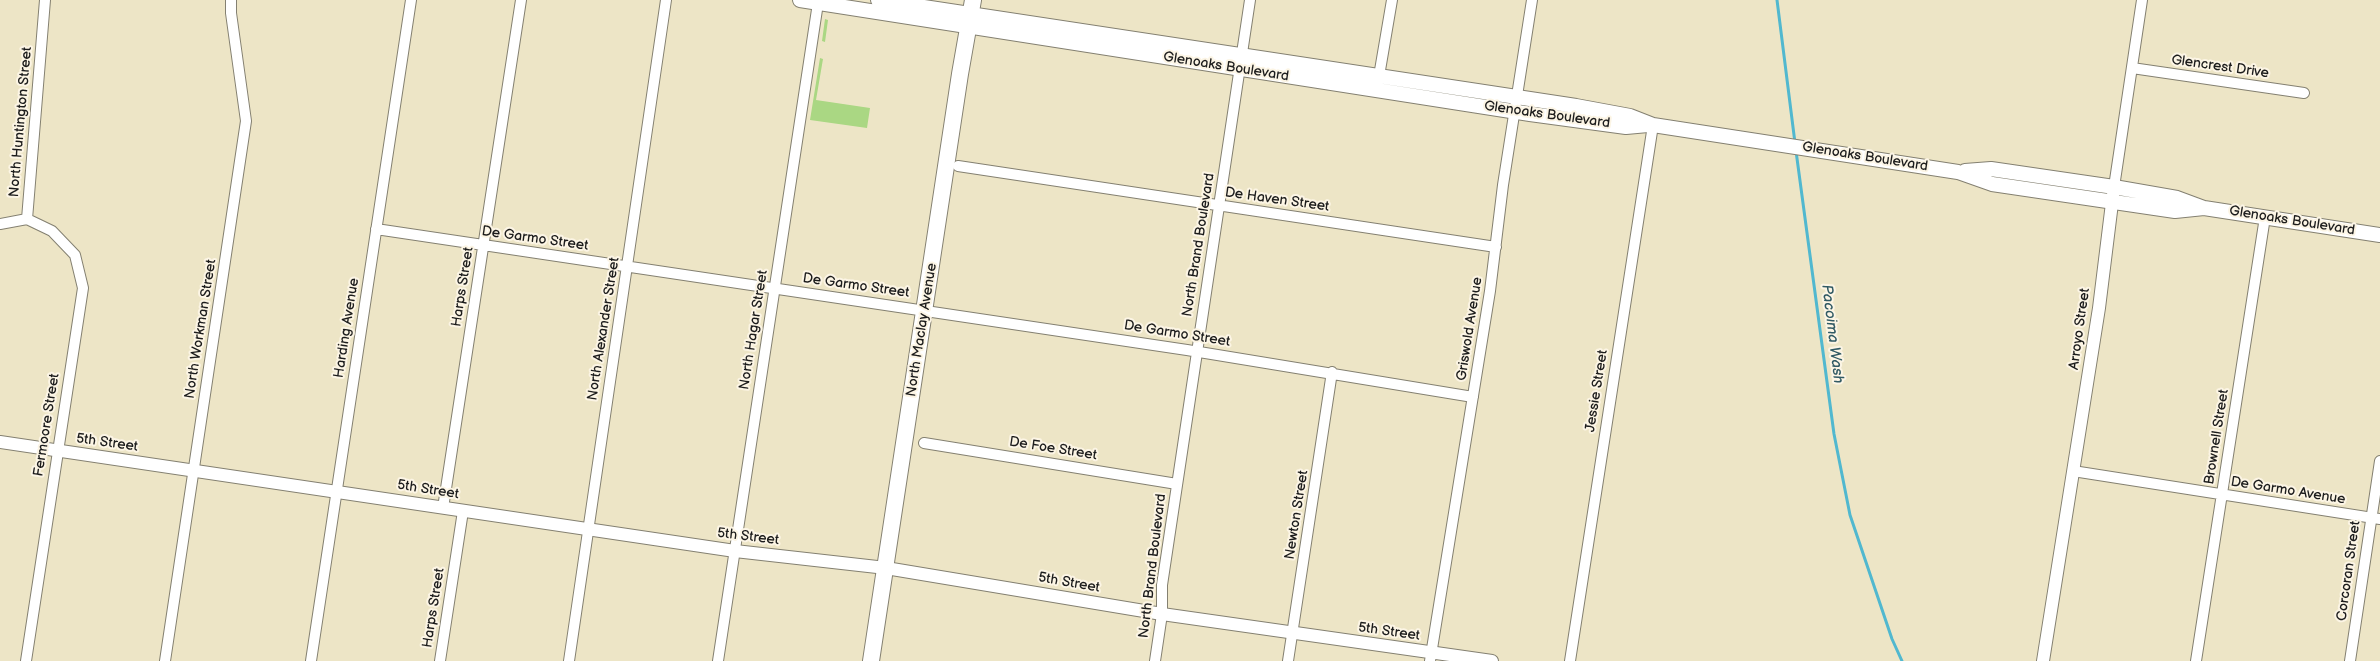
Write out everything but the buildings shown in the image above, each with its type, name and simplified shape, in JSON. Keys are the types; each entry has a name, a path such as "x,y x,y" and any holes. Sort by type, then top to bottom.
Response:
{"main road":[{"name":"Glenoaks Boulevard","path":"800,0 818,3 971,14 1240,69 1626,127 1653,125"},
{"name":"Glenoaks Boulevard","path":"878,0 1516,97 1630,116 1653,125 1958,172 1992,184 2175,211 2204,208"},
{"name":"North Maclay Avenue","path":"871,661 924,310 971,14"},
{"name":"Glenoaks Boulevard","path":"1958,172 1991,170 2114,188 2177,198 2204,208 2380,235"}],"street":[{"name":"North Huntington Street","path":"27,219 45,0"},
{"name":"North Workman Street","path":"165,661 246,121 231,13 232,0"},
{"name":"Harding Avenue","path":"311,661 412,0"},
{"name":"Harps Street","path":"443,508 521,0"},
{"name":"North Alexander Street","path":"569,661 666,0"},
{"name":"North Brand Boulevard","path":"1155,661 1162,614 1162,585 1250,0"},
{"path":"1377,90 1392,0"},
{"name":"Griswold Avenue","path":"1430,657 1473,397 1496,247 1516,97 1532,0"},
{"name":"Arroyo Street","path":"2042,661 2099,308 2112,202 2142,0"},
{"name":"North Hagar Street","path":"718,661 818,3"},
{"name":"Glencrest Drive","path":"2132,68 2304,93"},
{"name":"Jessie Street","path":"1570,661 1653,125"},
{"name":"De Haven Street","path":"958,166 1496,247"},
{"name":"Brownell Street","path":"2196,661 2265,217"},
{"path":"0,224 27,219"},
{"name":"Fermoore Street","path":"26,661 83,288 74,255 52,231 27,219"},
{"name":"De Garmo Street","path":"376,229 1332,372 1473,397"},
{"name":"Newton Street","path":"1288,661 1332,372"},
{"name":"5th Street","path":"0,442 735,551 886,568 1430,657 1492,661"},
{"name":"De Foe Street","path":"924,443 1177,484"},
{"name":"Corcoran Street","path":"2350,661 2376,518 2380,462"},
{"name":"De Garmo Avenue","path":"2072,471 2376,518"},
{"name":"Harps Street","path":"440,661 463,511"}],"green space":[{"path":"825,19 828,20 825,42 822,41"},
{"path":"820,58 823,59 816,100 870,108 867,128 810,120"}],"waterway":[{"name":"Pacoima Wash","path":"1777,0 1795,143"},
{"name":"Pacoima Wash","path":"1796,151 1834,434 1850,515 1892,639 1902,661"}]}
